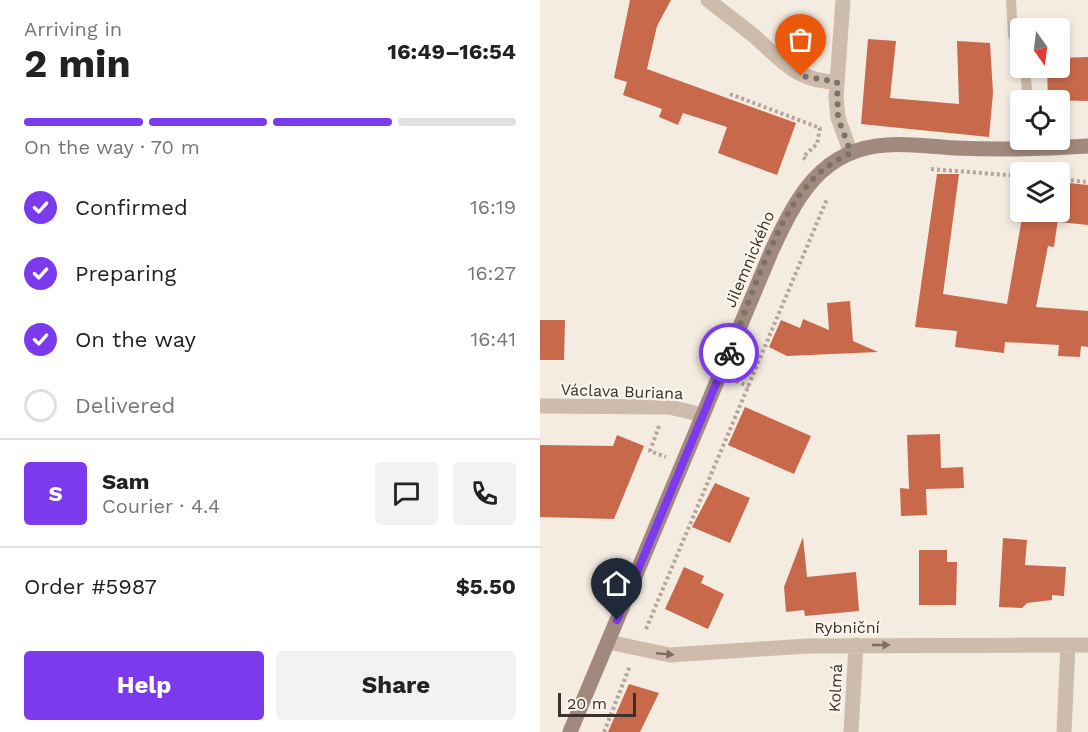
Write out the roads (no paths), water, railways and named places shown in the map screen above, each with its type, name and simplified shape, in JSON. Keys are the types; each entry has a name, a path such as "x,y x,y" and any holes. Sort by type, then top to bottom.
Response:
{"main road":[{"name":"Jilemnického","path":"570,732 791,207 818,175 851,153 894,144 1010,144"},
{"name":"Jilemnického","path":"1070,145 1088,146"}],"street":[{"path":"708,0 753,35 793,72 812,79 837,82"},
{"path":"843,0 837,82 838,118 851,153"},
{"name":"Václava Buriana","path":"540,406 669,407 703,415"},
{"name":"Rybniční","path":"608,642 637,650 686,655 807,646 1088,645"},
{"name":"Kolmá","path":"851,732 856,645"},
{"path":"1064,732 1068,645"}],"lane":[{"path":"1011,0 1012,18"}]}
